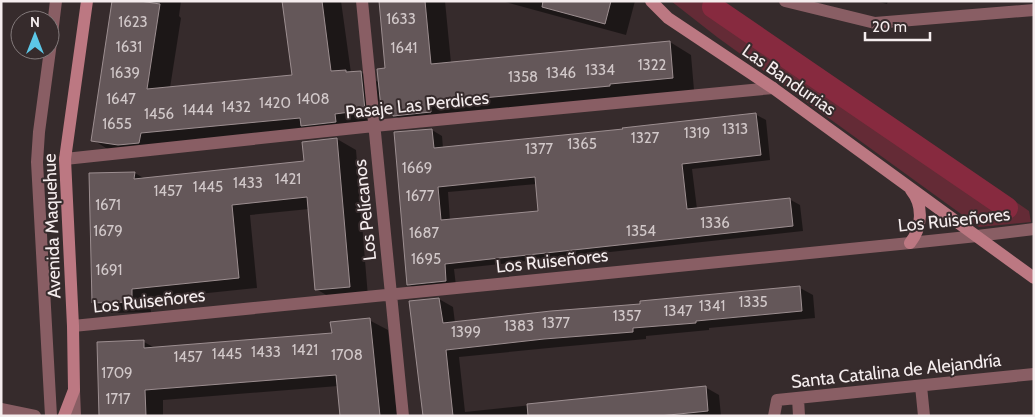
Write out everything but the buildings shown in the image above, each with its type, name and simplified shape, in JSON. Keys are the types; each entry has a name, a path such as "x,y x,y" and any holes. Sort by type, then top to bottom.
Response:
{"street":[{"name":"Avenida Maquehue","path":"75,416 73,326 65,159 87,1"},
{"name":"Los Pelícanos","path":"362,1 403,416"},
{"name":"Las Bandurrias","path":"651,1 668,18 773,88 1034,278"},
{"path":"785,1 875,23 1034,10"},
{"name":"Avenida Maquehue","path":"49,60 37,162 52,416"},
{"name":"Pasaje Las Perdices","path":"65,159 374,126 773,88"},
{"name":"Las Bandurrias","path":"908,187 914,194 920,212 918,230 910,243"},
{"name":"Los Ruiseñores","path":"73,326 1034,229"},
{"name":"Santa Catalina de Alejandría","path":"774,416 777,400 1034,374"},
{"path":"921,386 924,416"},
{"name":"Avenida Maquehue","path":"64,416 74,390"},
{"path":"798,398 799,416"},
{"path":"1,409 35,416"}],"shaded area":[{"path":"671,1 718,1 725,3 1029,211 1031,222 979,227 717,37"}],"waterway":[{"path":"713,7 1007,208"}]}
